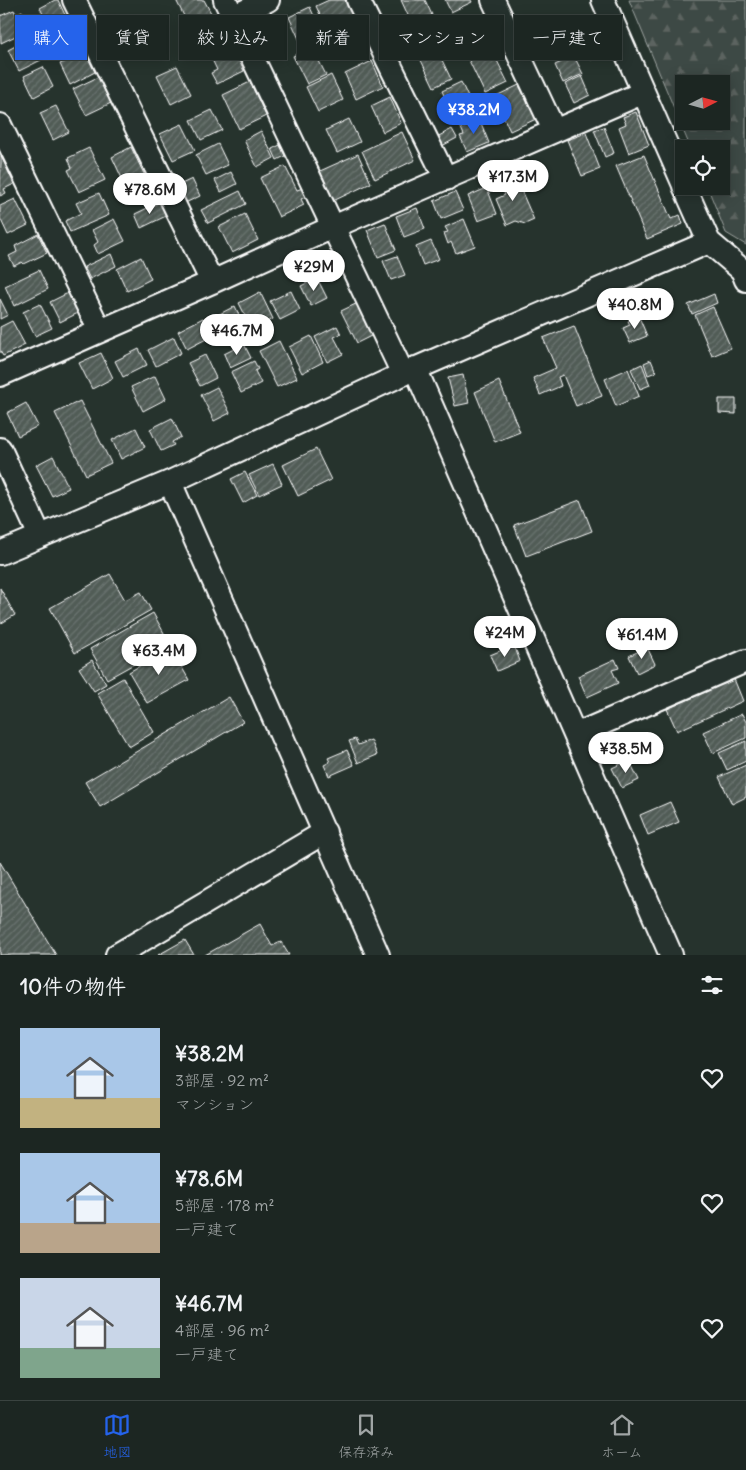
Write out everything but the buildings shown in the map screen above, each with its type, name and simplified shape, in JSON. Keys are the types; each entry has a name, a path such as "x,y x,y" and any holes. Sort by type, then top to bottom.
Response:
{"street":[{"path":"74,0 212,282"},
{"path":"268,0 229,9 333,227 409,371 574,734 671,955"},
{"path":"358,0 446,179"},
{"path":"493,0 554,130"},
{"path":"603,0 675,166"},
{"path":"0,375 333,227 642,93"},
{"path":"0,125 100,331"},
{"path":"688,195 709,242 742,270 746,280"},
{"path":"0,553 170,482 409,371 709,242"},
{"path":"0,449 40,536"},
{"path":"170,482 378,955"},
{"path":"574,734 746,661"},
{"path":"117,955 325,832"}],"green space":[{"path":"629,0 746,0 746,245 726,233 711,195 730,195 730,140 687,140 683,130 730,130 730,75 675,75 675,111"}]}
